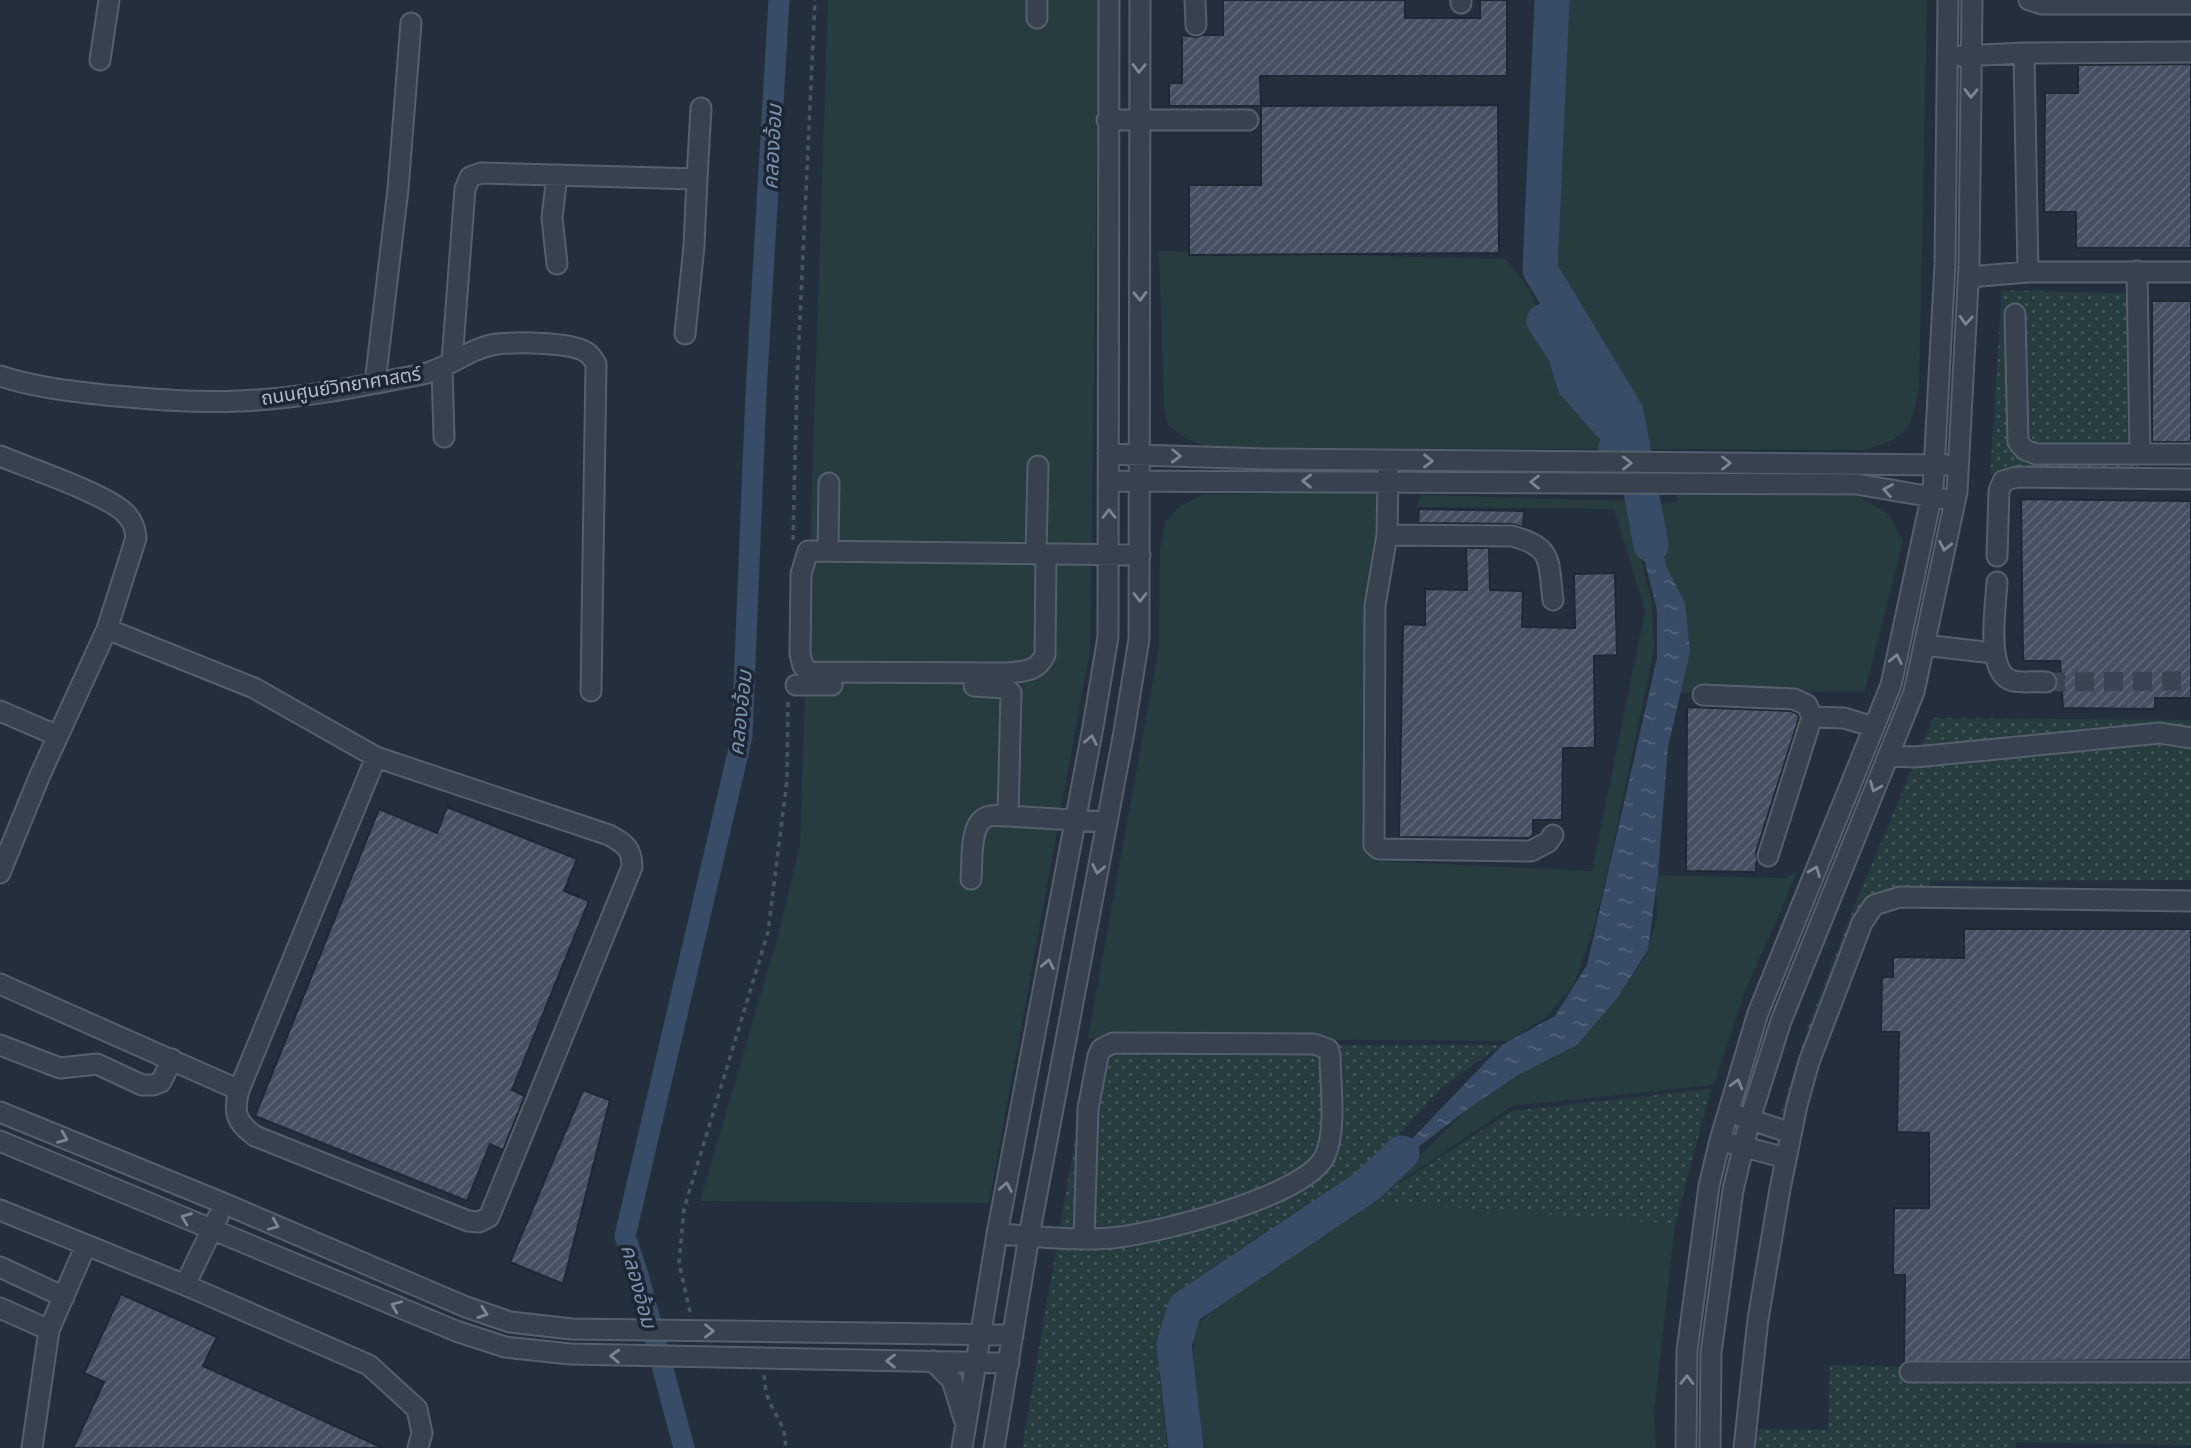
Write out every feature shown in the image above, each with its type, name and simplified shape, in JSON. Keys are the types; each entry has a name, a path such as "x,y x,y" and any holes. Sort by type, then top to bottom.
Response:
{"street":[{"path":"100,60 109,0"},
{"path":"962,1448 997,1234 1108,637 1109,0"},
{"path":"994,1448 1029,1236 1139,639 1140,0"},
{"path":"1195,0 1196,25"},
{"path":"1686,1448 1687,1351 1709,1186 1720,1140 1758,1013 1891,685 1931,497 1945,264 1948,0"},
{"path":"1710,1448 1711,1353 1732,1190 1781,1021 1914,692 1955,500 1969,277 1972,0"},
{"path":"2029,0 2042,4 2191,4"},
{"path":"375,383 398,189 411,23"},
{"path":"1949,57 2024,53 2191,52"},
{"path":"2024,53 2028,272"},
{"path":"685,334 694,246 701,108"},
{"path":"1107,120 1248,120"},
{"path":"444,437 447,364 465,189 470,177 481,173 697,179"},
{"path":"557,174 552,218 557,264"},
{"path":"2137,271 2140,454"},
{"path":"1969,277 2028,272 2191,272"},
{"path":"2015,314 2018,442 2025,450 2036,454 2191,454"},
{"name":"ถนนศูนย์วิทยาศาสตร์","path":"0,376 75,391 158,400 239,401 312,394 427,373 481,348 497,344 580,349 589,354 596,364 591,691"},
{"path":"1108,454 1597,463 1658,472 1856,484 1955,500"},
{"path":"0,456 99,497 124,512 135,525 136,538 107,629 0,873"},
{"path":"1388,460 1387,535 1375,606 1374,845 1379,849 1531,851 1548,842 1553,835"},
{"path":"1038,466 1041,554 1045,655 1041,664 1032,670 1007,673 810,672 803,666 800,654 801,574 808,551 828,550 1041,554 1109,556 1140,555"},
{"path":"1109,481 1603,482 1658,472 1958,466"},
{"path":"1997,556 1999,491 2003,481 2017,477 2191,479"},
{"path":"828,550 829,483"},
{"path":"1387,535 1512,536 1531,541 1543,549 1548,559 1553,600"},
{"path":"1997,582 1993,653 2000,673 2011,681 2046,682"},
{"path":"107,629 254,688 376,757 609,835 623,842 632,855 632,867 489,1217 479,1222 468,1221 255,1136 242,1126 237,1115 235,1104 239,1090 376,757"},
{"path":"1924,645 1993,653"},
{"path":"792,691 1006,688 1012,698 1008,816"},
{"path":"1703,695 1794,699 1807,705 1812,717 1768,856"},
{"path":"0,711 58,736"},
{"path":"1812,717 1844,718 1874,727"},
{"path":"1888,755 1915,757 2161,733 2191,738"},
{"path":"971,878 975,827 981,819 1008,816 1107,822"},
{"path":"1744,1448 1758,1319 1791,1133 1809,1062 1862,923 1874,905 1900,897 2191,901"},
{"path":"0,984 239,1090"},
{"path":"997,1234 1084,1238 1119,1237 1179,1224 1268,1197 1310,1175 1324,1158 1331,1136 1328,1049 1314,1044 1105,1045 1098,1056 1088,1110 1084,1238"},
{"path":"0,1045 60,1068 97,1065 142,1085 161,1082 172,1059"},
{"path":"0,1112 223,1203 466,1307 510,1322 572,1329 1013,1335"},
{"path":"1728,1113 1791,1133"},
{"path":"1720,1140 1786,1158"},
{"path":"0,1141 456,1331 505,1348 570,1354 764,1360 1009,1363"},
{"path":"186,1285 223,1203"},
{"path":"0,1210 186,1285 369,1365 417,1409 422,1433 418,1448"},
{"path":"32,1448 49,1330 86,1245"},
{"path":"0,1267 64,1297"},
{"path":"934,1336 965,1324 989,1291"},
{"path":"0,1308 49,1330"},
{"path":"933,1361 952,1381 961,1402 966,1426"},
{"path":"1910,1372 2191,1372"}],"path":[{"path":"792,546 797,368 815,0"},
{"path":"694,1331 679,1263 684,1209 768,932 786,780 792,691"},
{"path":"764,1360 767,1396 784,1427 785,1448"}],"green space":[{"path":"828,0 1099,0 1090,651 989,1203 700,1201 777,939 800,845"},
{"path":"1555,0 1927,0 1919,388 1910,423 1899,436 1866,450 1647,449 1642,430 1644,415 1551,273"},
{"path":"1159,251 1506,259 1529,289 1545,325 1565,353 1575,385 1618,435 1613,449 1212,448 1186,439 1168,425 1164,406"},
{"path":"2002,290 2139,294 2138,474 1990,474"},
{"path":"1377,492 1380,506 1376,861 1592,871 1645,611 1614,509 1416,507 1422,495 1629,501 1652,603 1654,650 1609,865 1593,930 1574,984 1547,1016 1509,1041 1088,1038 1159,646 1160,547 1165,523 1179,507 1202,495"},
{"path":"1677,495 1857,496 1890,515 1903,542 1865,691 1680,693 1685,603 1667,568 1657,531 1655,505 1677,502"},
{"path":"1933,718 2191,720 2191,880 1930,881 1926,897 1878,904 1793,1115 1780,1116 1809,1024 1854,907"},
{"path":"1798,871 1744,994 1714,1085 1512,1106 1373,1200 1468,1109 1518,1075 1618,997 1646,956 1657,918 1656,875 1785,878"},
{"path":"1501,1045 1440,1089 1354,1184 1187,1287 1161,1326 1159,1370 1167,1448 1022,1448 1091,1046"},
{"path":"1711,1089 1675,1224 1372,1201 1512,1111"},
{"path":"1373,1200 1675,1224 1654,1413 1656,1448 1204,1448 1194,1374 1194,1328 1213,1309"},
{"path":"1830,1365 2191,1374 2191,1445 2016,1442 2016,1448 1738,1448 1736,1429 1828,1430"}],"water":[{"path":"1629,498 1657,498 1657,531 1667,568 1685,603 1690,652 1668,747 1658,873 1648,950 1618,997 1577,1045 1518,1075 1468,1109 1367,1186 1502,1045 1555,1016 1587,965 1657,658 1657,610"}],"building":[{"path":"1223,0 1405,0 1405,18 1480,18 1480,0 1507,0 1507,76 1260,76 1261,106 1169,106 1169,83 1182,83 1182,35 1223,35"},
{"path":"2191,64 2191,248 2076,248 2076,212 2044,212 2045,93 2078,93 2078,65"},
{"path":"1498,105 1499,253 1189,255 1189,185 1261,185 1261,106"},
{"path":"2152,301 2191,301 2191,442 2152,442"},
{"path":"2021,499 2191,501 2191,698 2155,698 2155,709 2063,708 2060,661 2023,661"},
{"path":"1419,509 1524,511 1523,527 1512,524 1418,523"},
{"path":"1466,548 1489,548 1490,590 1523,591 1522,627 1575,628 1574,574 1615,573 1617,655 1594,656 1595,748 1563,748 1562,820 1533,820 1533,836 1529,838 1399,837 1403,624 1425,625 1425,589 1467,590"},
{"path":"1687,707 1791,711 1798,714 1799,718 1756,852 1756,872 1686,871"},
{"path":"447,807 577,859 564,891 589,901 512,1090 525,1096 503,1150 490,1144 467,1201 255,1116 379,809 437,833"},
{"path":"1964,929 2191,929 2191,1360 1904,1362 1905,1275 1893,1275 1894,1208 1929,1208 1929,1133 1897,1132 1899,1032 1881,1032 1882,977 1893,977 1893,957 1964,958"},
{"path":"583,1090 610,1100 563,1284 510,1262"},
{"path":"121,1294 217,1337 203,1366 383,1448 73,1448 104,1382 84,1373"}],"waterway":[{"name":"คลองอ้อม","path":"684,1448 625,1236 742,736 756,393 779,0"},
{"path":"1552,0 1540,270 1626,412 1651,545"},
{"path":"1544,321 1565,353 1575,385 1621,437 1616,448"},
{"path":"1186,1448 1174,1344 1185,1308 1367,1186 1402,1153"}],"tunnel":[{"path":"2046,682 2191,681"}]}
